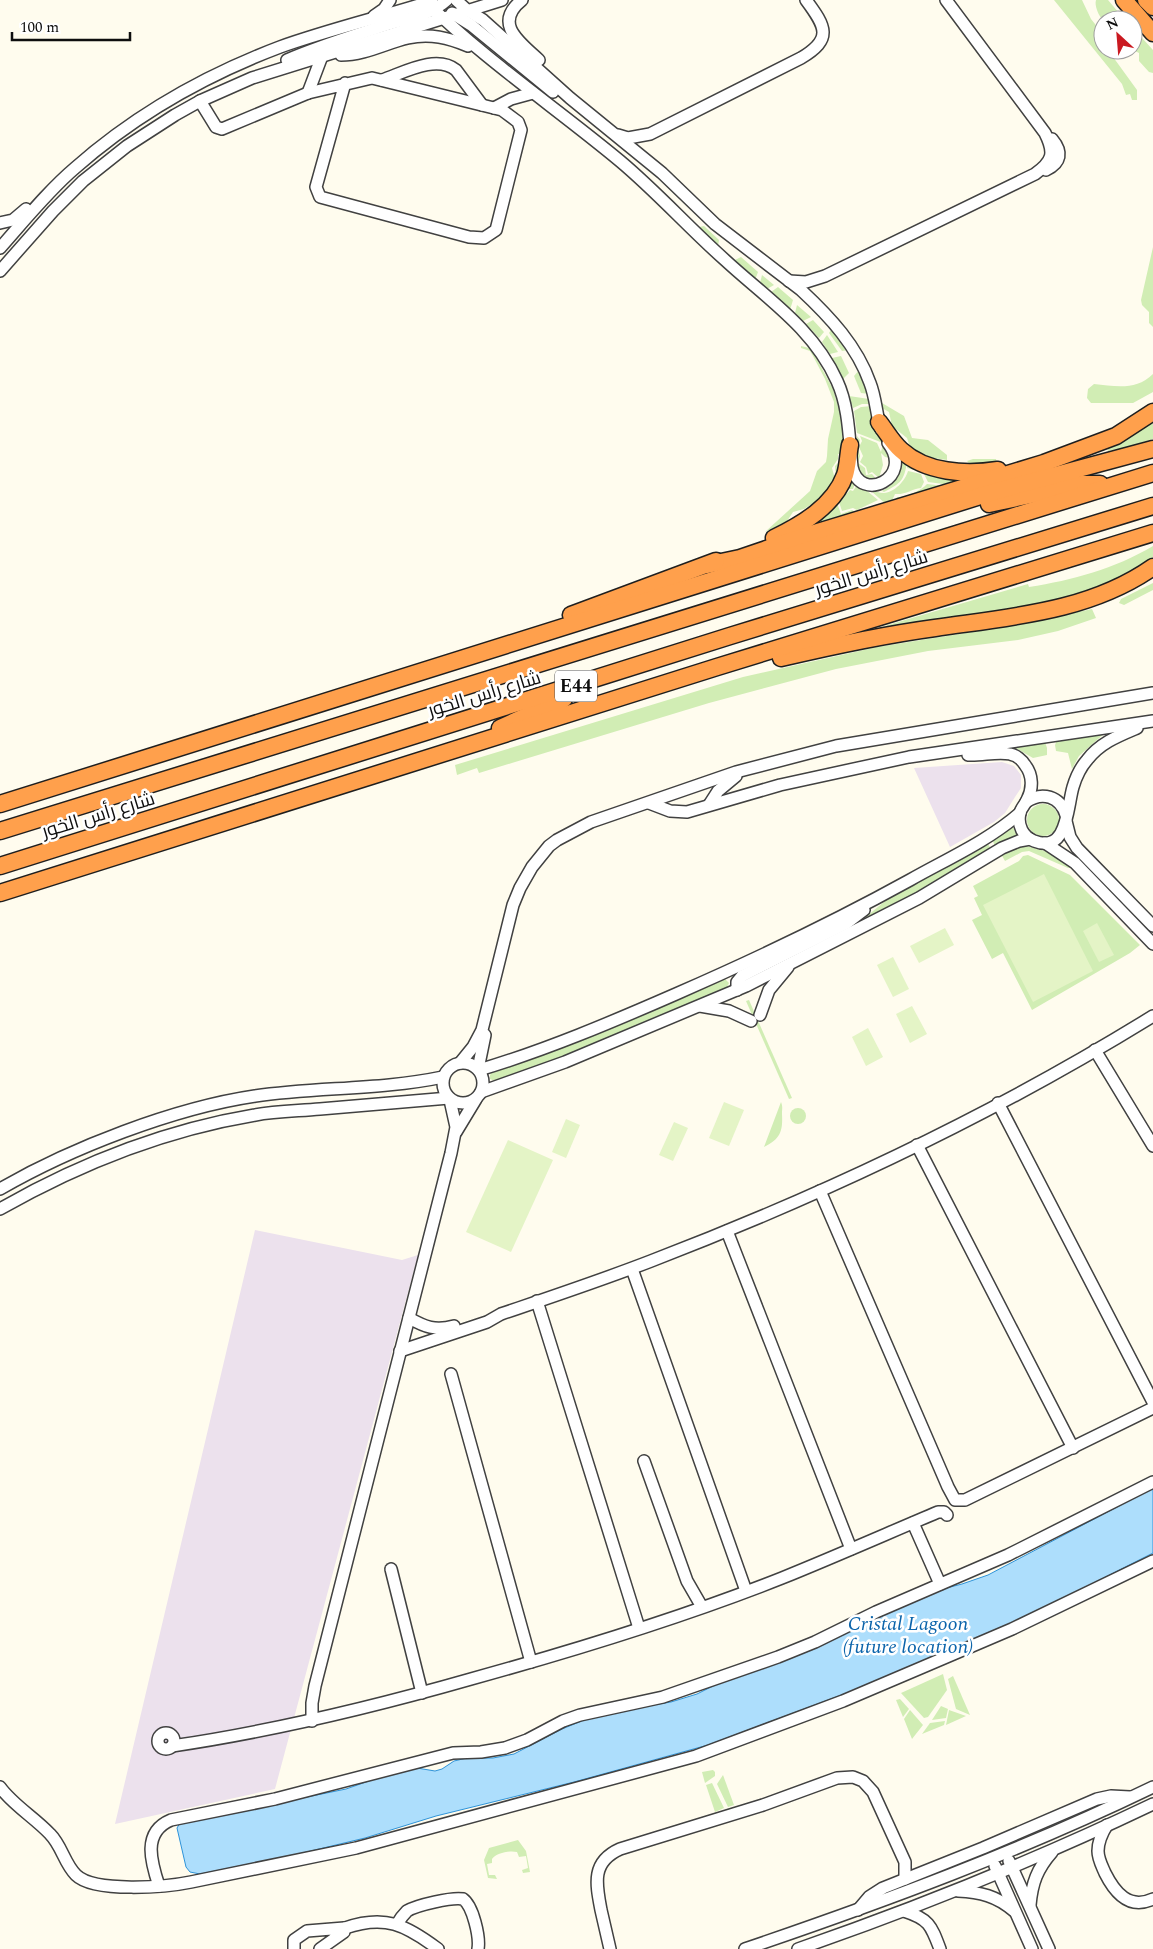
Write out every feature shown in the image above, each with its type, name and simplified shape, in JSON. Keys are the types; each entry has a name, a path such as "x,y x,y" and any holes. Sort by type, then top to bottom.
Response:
{"highway":[{"path":"1124,0 1153,33"},
{"path":"1146,0 1153,8"},
{"path":"707,565 733,560 1074,453 1116,436 1153,412"},
{"path":"879,422 898,448 905,454 927,466 947,470 979,472 997,470 1074,453"},
{"path":"526,640 550,623 707,565 799,525 830,498 841,483 847,466 850,445"},
{"path":"0,804 1002,490 1153,449"},
{"name":"شارع رأس الخور","path":"0,831 1153,474"},
{"path":"849,538 883,533 989,504 1081,484 1099,483 1112,486"},
{"name":"شارع رأس الخور","path":"0,866 1153,506"},
{"path":"0,894 1153,533"},
{"path":"718,668 748,666 848,643 1058,609 1106,592 1153,567"},
{"path":"425,761 637,667"}],"street":[{"path":"370,19 384,8 390,0"},
{"path":"0,223 17,218 50,186 126,128 168,101 212,77 280,47 370,19 446,6 502,0"},
{"path":"446,6 480,50 642,180 726,261 800,326 821,352 838,382 845,403 853,470 860,480 867,484 876,485 888,479 894,472 895,456 879,422 870,383 854,350 826,315 789,281 715,224 662,173 570,98 563,83 514,36 509,26 512,13 522,0"},
{"path":"616,134 628,138 643,137 801,58 817,48 823,39 823,28 816,13 806,0"},
{"path":"789,281 806,282 825,276 1035,174 1046,166 1051,155 1051,144 1046,133 946,0"},
{"path":"252,78 324,55 446,6"},
{"path":"0,271 53,211 83,181 104,163 150,130 200,101 294,57 446,6"},
{"path":"446,6 560,98 570,98"},
{"path":"324,55 357,53 408,38 422,36 451,39 480,50"},
{"path":"308,93 324,55"},
{"path":"382,80 431,64 451,66 488,107"},
{"path":"200,101 216,127 222,129 308,93 345,83 372,78 502,110 518,122 521,130 496,230 484,238 469,237 320,197 316,187 345,83"},
{"path":"488,107 533,93"},
{"path":"13,257 2,243 74,169"},
{"path":"0,254 13,257"},
{"path":"460,1063 473,1047 482,1030 517,893 540,856 554,842 561,838 591,822 745,769 836,746 1153,693"},
{"path":"649,803 670,811 688,812 780,785 909,757 1153,722"},
{"path":"1045,843 1053,841 1060,836 1064,829 1076,777 1094,752 1110,740 1153,722"},
{"path":"0,1209 39,1188 102,1159 151,1140 203,1125 258,1114 450,1099 463,1104 479,1095 565,1062 699,1006 738,978 853,920 870,902 995,832 1020,813 1031,788 1030,774 1023,761 1017,757 1001,754 967,755 952,751"},
{"path":"709,805 722,786 745,769"},
{"path":"688,812 684,806 684,799 690,788"},
{"path":"1026,802 1038,796 1050,797 1061,804 1070,837 1077,848 1149,918 1153,926"},
{"path":"1020,813 1020,828 1030,839"},
{"path":"478,1070 481,1050 518,907 534,873 561,838"},
{"path":"478,1070 549,1046 637,1011 792,962 918,898 1002,848 1019,841 1030,839 1045,843 1075,863 1153,944"},
{"path":"699,1006 755,1018 769,990 792,962"},
{"path":"400,1351 486,1322 537,1301 632,1268 727,1231 820,1191 917,1145 998,1103 1153,1016"},
{"path":"1095,1050 1153,1146"},
{"path":"312,1721 312,1703 315,1686 456,1134 479,1095 483,1083 478,1070 472,1064 460,1063 450,1067 443,1077 443,1088 450,1099 454,1113 456,1134"},
{"path":"0,1190 40,1168 98,1143 201,1108 255,1096 413,1082 443,1077"},
{"path":"998,1103 1153,1402"},
{"path":"917,1145 1073,1448"},
{"path":"820,1191 952,1497 959,1501 965,1500 1153,1408"},
{"path":"727,1231 852,1548"},
{"path":"632,1268 746,1591"},
{"path":"537,1301 639,1628"},
{"path":"409,1318 424,1327 435,1330 488,1315 502,1314"},
{"path":"451,1374 531,1662"},
{"path":"644,1461 687,1581 702,1607"},
{"path":"159,1886 151,1858 151,1842 158,1828 171,1820 275,1799 453,1753 481,1752 505,1748 580,1715 663,1697 778,1657 815,1642 876,1612 1049,1536 1153,1482"},
{"path":"172,1746 239,1736 312,1721 422,1693 531,1662 639,1628 746,1591 940,1511 944,1512 947,1516"},
{"path":"913,1522 940,1584"},
{"path":"0,1787 51,1834 71,1869 84,1881 103,1886 159,1886 192,1882 356,1848 696,1756 843,1701 923,1668 1012,1629 1153,1561"},
{"path":"391,1569 422,1693"},
{"path":"610,1949 596,1882 600,1866 611,1854 620,1849 754,1808 842,1777 858,1778 871,1788 905,1862 905,1879"},
{"path":"745,1949 858,1910 1005,1853 1153,1787"},
{"path":"858,1910 873,1893 1097,1799 1118,1796 1132,1798"},
{"path":"798,1949 954,1891 1153,1804"},
{"path":"1107,1825 1100,1837 1098,1854 1112,1887 1128,1901 1138,1903 1153,1899"},
{"path":"1030,1907 1032,1885 1036,1873 1056,1848"},
{"path":"1005,1853 1049,1949"},
{"path":"991,1858 1032,1949"},
{"path":"954,1891 986,1894 1003,1902 1016,1913"},
{"path":"397,1924 404,1914 410,1910 455,1899 463,1899 470,1907 479,1940 479,1948"},
{"path":"904,1911 918,1915 927,1921 932,1928 940,1949"},
{"path":"294,1949 293,1944 296,1937 307,1931 344,1928 374,1921 397,1924 412,1930 438,1949"},
{"path":"320,1949 344,1932 344,1928"}],"shaded area":[{"path":"1002,762 1014,766 1021,775 1021,788 1005,813 994,822 950,847 914,768"},
{"path":"255,1230 402,1260 418,1255 275,1789 115,1824"}],"green space":[{"path":"1054,0 1082,0 1093,22 1093,48"},
{"path":"1096,0 1108,0 1116,10 1097,10"},
{"path":"1143,39 1153,50 1153,73 1149,72 1139,61 1143,60"},
{"path":"1103,60 1115,60 1137,90 1137,100 1132,100 1130,94 1126,95 1122,84"},
{"path":"704,226 719,240 718,246 699,227"},
{"path":"1153,247 1153,327 1149,323 1149,312 1142,305 1141,300"},
{"path":"741,257 758,272 755,280 733,261"},
{"path":"762,275 774,285 767,289 760,283"},
{"path":"778,287 793,300 790,310 771,292"},
{"path":"797,305 811,317 803,321 795,313"},
{"path":"813,320 824,332 819,338 806,324"},
{"path":"833,327 849,350 842,351 829,333"},
{"path":"827,335 838,352 830,354 822,342"},
{"path":"801,346 809,348 813,352 833,389 840,413 843,436 841,471 835,483 826,494 836,480 835,466 840,461 838,454 838,459 832,468 835,479 818,500 804,509 793,512 787,521 765,532 810,491 817,471 826,462 834,402 813,356 810,351 801,348"},
{"path":"841,356 849,373 843,379 832,358"},
{"path":"860,369 869,394 861,393 854,376"},
{"path":"1153,374 1153,392 1133,403 1091,403 1087,398 1088,389 1094,384 1132,385 1140,383"},
{"path":"849,396 869,399 871,404 862,404 853,408"},
{"path":"882,403 904,416 912,438 928,440 947,455 947,460 919,456 909,444 907,438 892,426 889,412 882,408"},
{"path":"872,406 890,458 885,457 881,453 883,465 879,478 872,472 868,474 866,467 860,462 863,456 859,447 862,441 860,436 877,443 881,452 883,443 857,433 854,411 861,407"},
{"path":"1153,419 1153,439 1108,451 1107,447"},
{"path":"857,436 860,440 858,463 865,468 866,475 872,474 878,481 864,477 860,472 858,466 856,451"},
{"path":"900,457 907,462 905,473 898,484 884,492 882,491 895,481 900,473"},
{"path":"973,459 996,459 997,464 972,466 967,461"},
{"path":"909,463 971,476 951,485 928,482 923,472 907,468"},
{"path":"908,471 921,474 924,482 921,488 902,494 895,494 891,503 887,505 871,491 884,493 892,491 902,482"},
{"path":"849,479 855,484 853,489 849,489 837,503 841,514 852,510 858,514 803,530"},
{"path":"927,484 945,486 894,502 897,497 913,493"},
{"path":"857,485 878,500 857,510 853,508 842,511 839,502 850,490 853,491"},
{"path":"1153,546 1153,557 1121,577 1075,597 1007,610 881,627 1028,584 1029,587 1077,577 1123,561"},
{"path":"1153,583 1153,590 1124,605 1119,603 1121,599"},
{"path":"1092,609 1096,618 1058,631 1018,640 928,651 836,669 709,703 479,773 477,768 457,775 455,765 743,677 877,647 1022,624"},
{"path":"1107,731 1079,756 1072,769 1068,753 1056,751 1055,745 1057,740"},
{"path":"1045,742 1047,755 1033,758 1014,747 1016,745"},
{"path":"1043,804 1055,808 1059,820 1055,832 1043,836 1031,832 1027,820 1031,808"},
{"path":"1013,827 1017,836 995,846 992,839"},
{"path":"987,842 991,849 876,917 756,971 867,916 890,897"},
{"path":"1026,846 1049,852 1073,867 1068,868 1029,851 1022,852 1005,861 1001,854"},
{"path":"1028,855 1070,875 1140,945 1130,953 1032,1010 1003,953 992,959 972,920 982,915 974,898 978,896 973,886 1019,861 1023,856"},
{"path":"1044,874 1093,971 1033,1002 983,905"},
{"path":"1097,923 1114,955 1099,962 1083,931"},
{"path":"945,928 954,945 919,963 910,946"},
{"path":"893,957 909,989 893,997 877,965"},
{"path":"725,979 729,983 726,989 566,1056 495,1081 490,1079 492,1072 562,1047"},
{"path":"749,1000 792,1098 789,1099 746,1001"},
{"path":"912,1006 927,1034 910,1043 896,1014"},
{"path":"868,1028 883,1057 866,1066 852,1037"},
{"path":"724,1102 744,1110 729,1146 709,1138"},
{"path":"781,1102 781,1130 774,1141 764,1147"},
{"path":"795,1108 801,1108 806,1113 804,1122 795,1124 790,1119 790,1113"},
{"path":"566,1119 580,1125 566,1158 552,1152"},
{"path":"674,1122 688,1128 673,1161 659,1155"},
{"path":"508,1140 553,1160 511,1252 466,1232"},
{"path":"943,1674 947,1690 928,1717 924,1718 901,1693"},
{"path":"953,1676 970,1715 956,1709 948,1679"},
{"path":"900,1699 909,1709 903,1717 896,1700"},
{"path":"941,1706 948,1709 946,1718 932,1720"},
{"path":"910,1710 923,1725 912,1739 904,1719"},
{"path":"949,1710 966,1716 946,1725"},
{"path":"945,1721 944,1725 922,1734 930,1723"},
{"path":"713,1770 715,1776 705,1783 702,1772"},
{"path":"723,1775 734,1805 728,1807 717,1784"},
{"path":"712,1783 724,1808 715,1812 706,1785"},
{"path":"518,1840 526,1851 530,1872 523,1873 522,1870 528,1868 526,1856 519,1857 517,1852 514,1851 507,1852 497,1855 492,1859 492,1863 487,1864 489,1875 495,1875 497,1879 488,1878 484,1860 489,1848"}],"water":[{"name":"Cristal Lagoon (future location)","path":"1153,1488 1153,1553 1024,1618 876,1682 708,1745 574,1782 436,1816 365,1838 294,1855 200,1874 190,1872 186,1867 177,1828 180,1823 346,1789 383,1776 417,1768 435,1771 454,1761 467,1758 493,1758 514,1754 562,1729 589,1718 616,1711 671,1702 697,1694 727,1679 812,1649 927,1593 988,1575"}]}
